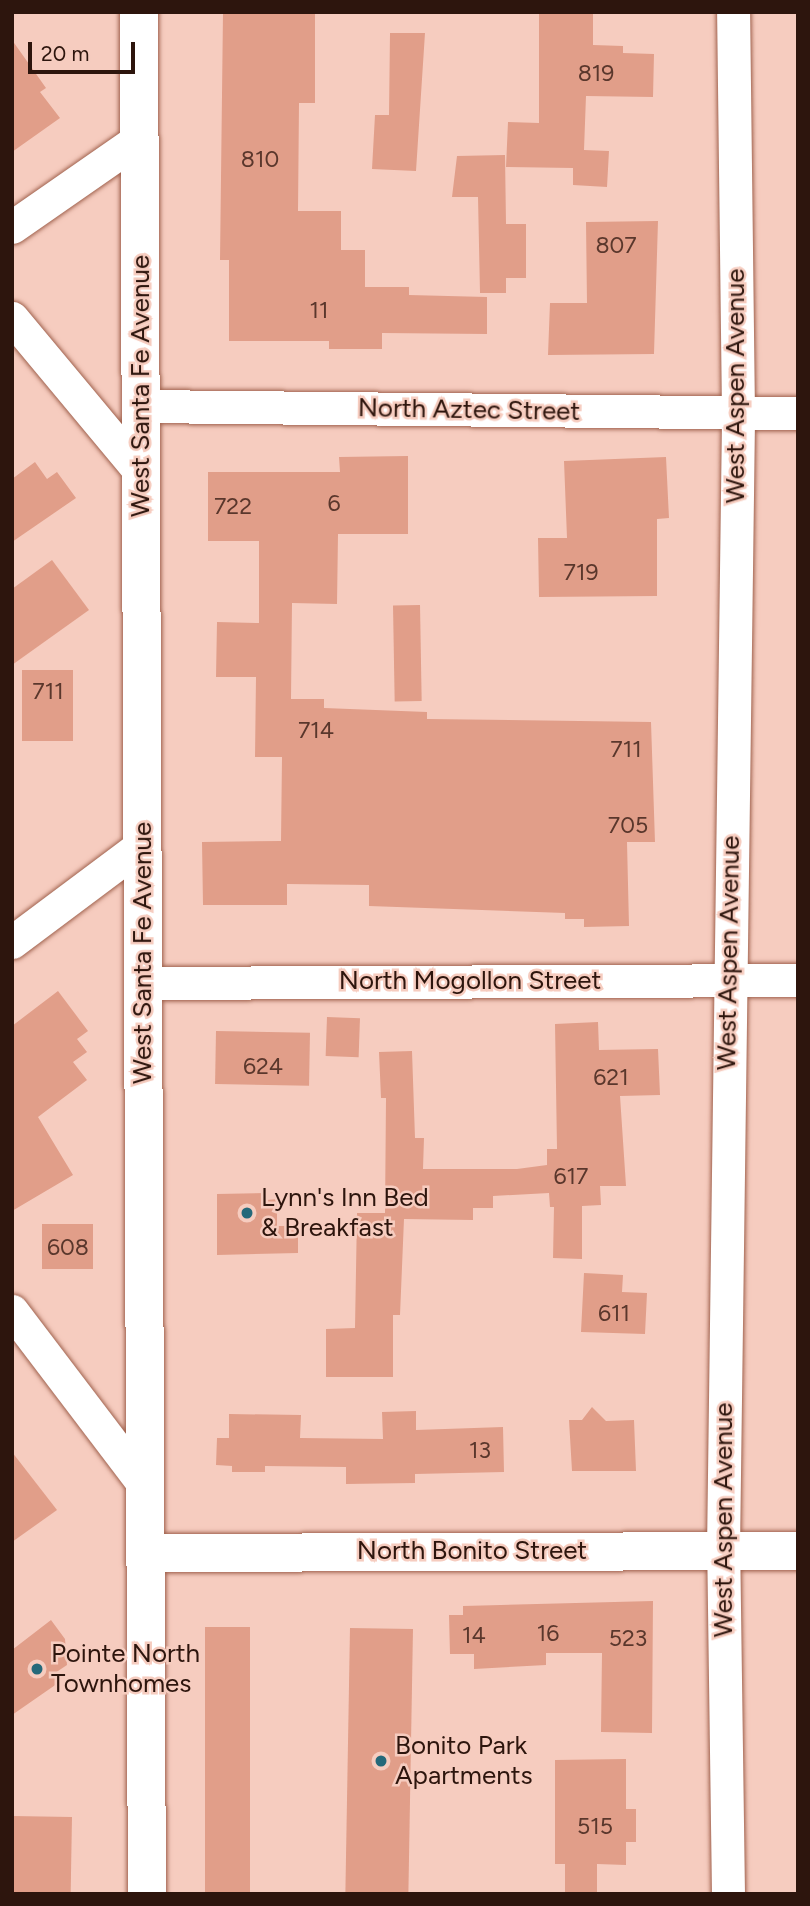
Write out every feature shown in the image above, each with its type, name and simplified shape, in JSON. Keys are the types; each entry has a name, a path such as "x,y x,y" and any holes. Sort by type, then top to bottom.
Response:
{"street":[{"name":"West Santa Fe Avenue","path":"139,12 147,1894"},
{"name":"West Aspen Avenue","path":"728,1894 723,1550 728,980 738,413 733,12"},
{"path":"12,227 140,138"},
{"path":"12,318 141,473"},
{"name":"North Aztec Street","path":"141,406 798,413"},
{"path":"12,942 143,844"},
{"name":"North Mogollon Street","path":"143,983 798,981"},
{"path":"12,1311 145,1486"},
{"name":"North Bonito Street","path":"146,1553 798,1551"}],"building":[{"path":"223,12 315,12 315,103 299,103 298,211 341,211 341,250 365,250 365,287 409,287 409,295 487,297 487,334 382,333 382,349 329,349 329,341 229,341 229,260 220,260"},
{"path":"539,12 593,12 593,45 623,46 623,53 654,54 653,97 586,96 584,150 609,151 607,187 573,185 573,168 506,167 508,122 539,123"},
{"path":"390,33 425,33 416,171 372,169 375,115 389,115"},
{"path":"12,40 46,88 40,92 60,118 12,152"},
{"path":"505,155 506,224 526,224 526,278 506,278 506,293 480,293 478,197 452,197 457,156"},
{"path":"658,221 654,354 548,355 550,303 587,303 586,222"},
{"path":"408,456 408,534 338,534 337,604 292,603 291,699 324,699 324,708 427,712 427,719 651,722 655,842 627,842 629,926 584,927 584,919 565,919 565,913 369,906 369,885 287,884 287,905 203,905 202,842 281,841 282,757 255,757 256,677 216,677 217,622 259,623 259,541 208,541 208,472 340,472 339,457"},
{"path":"666,457 669,518 657,519 657,596 539,597 538,538 567,538 564,461"},
{"path":"35,462 47,479 57,472 76,498 12,542 12,479"},
{"path":"52,560 89,610 12,665 12,589"},
{"path":"393,605 420,605 422,701 395,701"},
{"path":"22,670 73,670 73,741 22,741"},
{"path":"58,991 88,1031 77,1039 87,1052 73,1062 87,1080 38,1117 73,1175 12,1211 12,1026"},
{"path":"327,1017 360,1018 359,1057 326,1056"},
{"path":"598,1022 599,1050 658,1049 660,1095 620,1096 626,1186 600,1186 601,1205 582,1206 582,1259 553,1258 554,1207 550,1207 549,1193 493,1196 493,1208 473,1208 473,1220 404,1219 400,1315 393,1315 393,1377 326,1377 326,1329 355,1328 357,1213 385,1213 386,1098 381,1098 379,1052 412,1051 415,1138 424,1138 423,1169 517,1169 547,1165 547,1149 557,1149 555,1024"},
{"path":"216,1031 310,1033 309,1086 215,1084"},
{"name":"Lynn's Inn Bed & Breakfast","path":"267,1193 267,1200 277,1199 277,1226 298,1226 298,1253 217,1255 217,1194"},
{"path":"42,1224 93,1224 93,1269 42,1269"},
{"path":"584,1273 623,1275 622,1292 647,1293 645,1334 581,1332"},
{"path":"592,1407 606,1421 634,1420 636,1471 572,1471 569,1420 582,1420"},
{"path":"416,1411 416,1430 503,1427 504,1472 415,1474 415,1483 346,1484 346,1467 265,1466 265,1472 232,1472 232,1466 216,1465 217,1438 229,1438 229,1414 301,1415 300,1438 383,1439 382,1412"},
{"path":"12,1452 57,1510 12,1542"},
{"path":"653,1601 652,1733 601,1732 602,1653 546,1653 546,1665 474,1669 474,1654 450,1654 449,1615 463,1615 463,1606"},
{"name":"Pointe North Townhomes","path":"51,1620 65,1639 67,1665 55,1673 61,1681 12,1715 12,1650"},
{"path":"205,1627 250,1627 250,1894 205,1894"},
{"name":"Bonito Park Apartments","path":"350,1628 413,1629 408,1894 345,1894"},
{"path":"626,1759 626,1809 636,1809 636,1842 626,1842 626,1865 597,1864 597,1894 565,1894 565,1864 555,1864 555,1760"},
{"path":"12,1816 72,1817 71,1894 12,1894"}],"place":[{"name":"Lynn's Inn Bed & Breakfast","path":"247,1213"},
{"name":"Pointe North Townhomes","path":"37,1669"},
{"name":"Bonito Park Apartments","path":"381,1761"}]}
